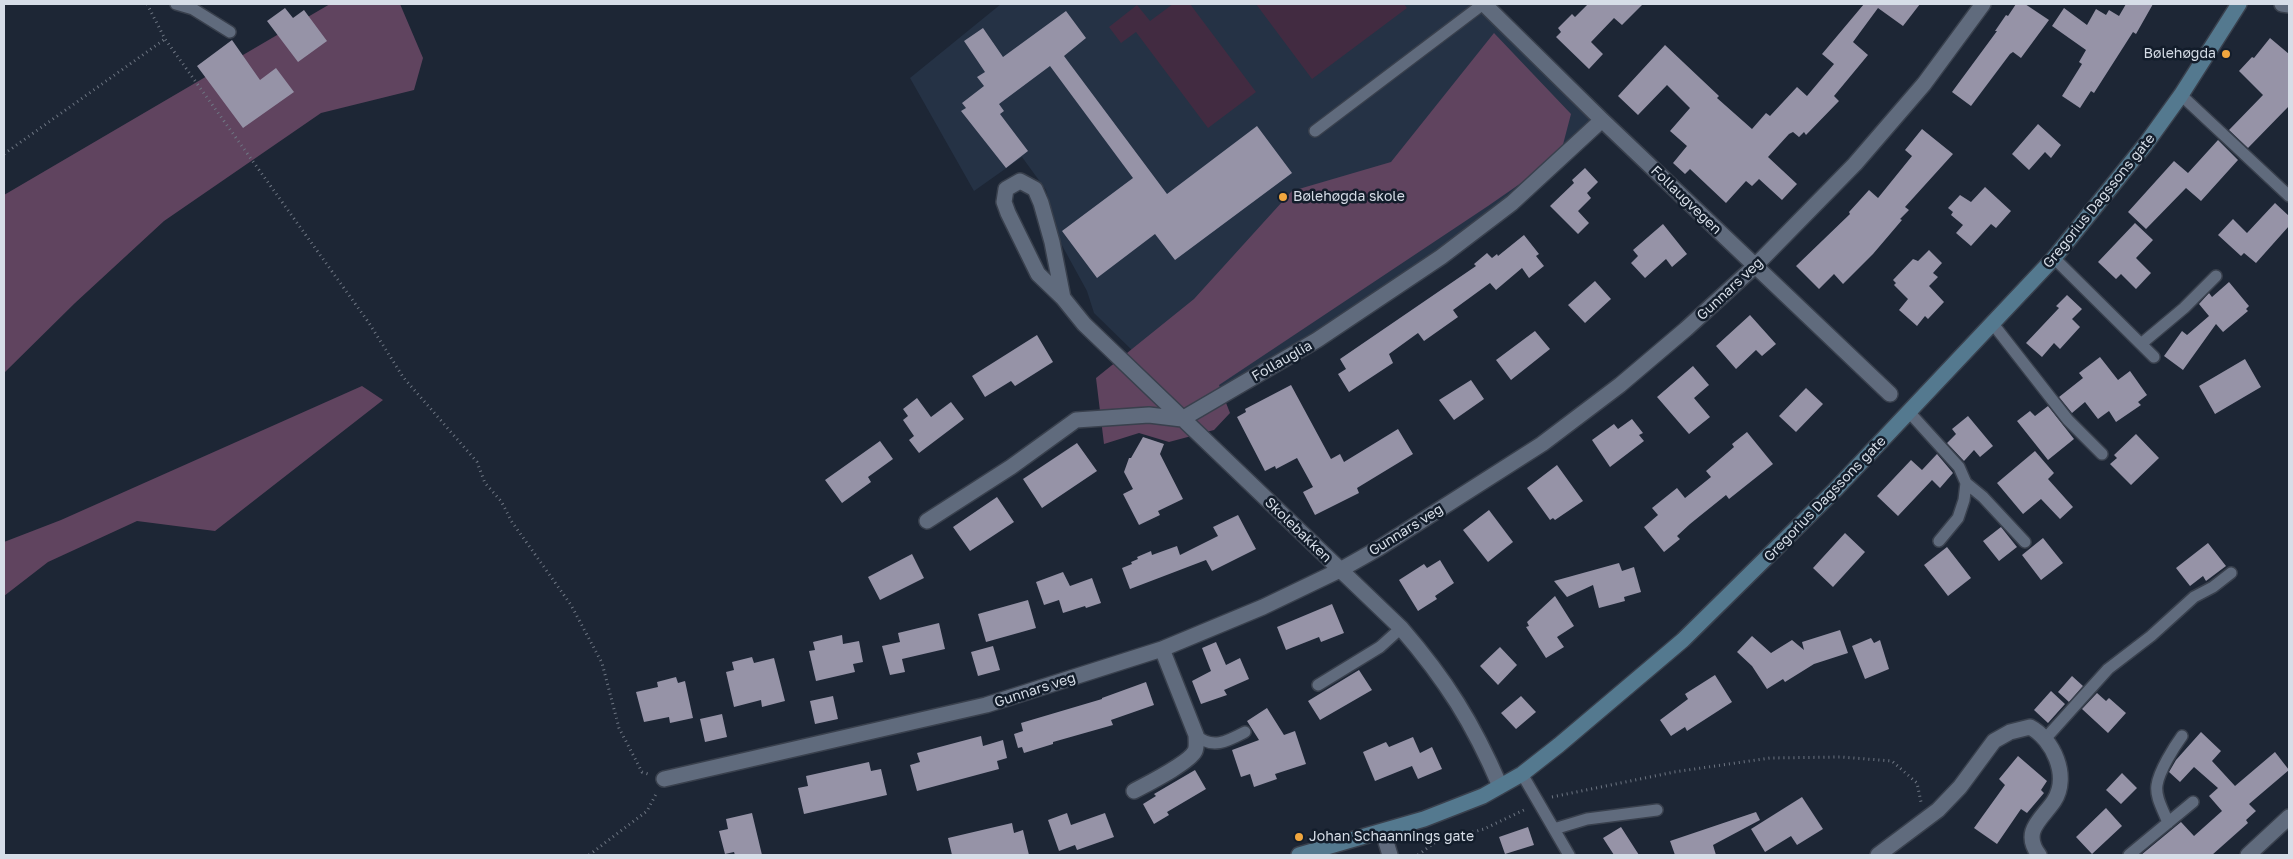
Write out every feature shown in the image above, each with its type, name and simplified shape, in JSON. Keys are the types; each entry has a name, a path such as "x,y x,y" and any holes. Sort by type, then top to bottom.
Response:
{"street":[{"name":"Follaugvegen","path":"1484,4 1602,120 1890,394"},
{"name":"Gunnars veg","path":"664,780 986,705 1162,649 1263,607 1340,570 1379,548 1542,444 1620,385 1686,329 1755,266 1855,164 1924,84 1983,4"},
{"name":"Gregorius Dagssons gate","path":"1299,855 1383,832 1462,805 1522,774 1592,719 1683,640 1816,510 2054,258 2145,145 2182,95 2239,4"},
{"path":"2282,4 2289,5"},
{"name":"Follauglia","path":"1182,419 1317,340 1441,257 1512,203 1602,120"},
{"name":"Skolebakken","path":"1063,298 1052,242 1041,204 1035,189 1020,181 1006,188 1004,202 1038,274 1063,298 1084,324 1401,628 1424,654 1458,701 1480,740 1500,786"},
{"path":"927,521 1011,467 1076,420 1149,414 1182,419"},
{"path":"1134,792 1187,760 1195,751 1196,735 1162,649"},
{"path":"1878,855 1924,822 1960,788 1994,741 2010,732 2030,727 2045,739 2054,752 2058,768 2059,782 2054,801 2037,819 2032,837 2040,855"},
{"path":"2248,855 2289,817"},
{"path":"1383,832 1390,855"}],"lane":[{"path":"176,4 193,9 230,32"},
{"path":"1315,131 1484,4"},
{"path":"2182,95 2289,196"},
{"path":"2054,258 2154,357"},
{"path":"2141,344 2184,308 2216,276"},
{"path":"1992,324 2068,420 2102,454"},
{"path":"1909,412 1959,467 1966,483 1983,497 2025,542"},
{"path":"1939,542 1958,518 1964,500 1966,483"},
{"path":"2045,739 2108,669 2152,636 2194,597 2213,587 2231,573"},
{"path":"1318,686 1380,647 1401,628"},
{"path":"1196,735 1203,742 1214,744 1227,741 1244,732"},
{"path":"2168,823 2158,798 2157,785 2175,746 2182,736"},
{"path":"1522,774 1569,855"},
{"path":"2129,855 2193,802"},
{"path":"1554,829 1586,819 1657,810"}],"path":[{"path":"147,4 165,39 369,323 403,377 477,462 485,483 501,501 512,522 571,605 602,663 619,728 642,772 664,780 647,811 589,855"},
{"path":"4,154 165,39"},
{"path":"1418,855 1434,843 1484,829 1554,796 1674,772 1770,758 1841,757 1892,761 1917,784 1924,822"}],"shaded area":[{"path":"330,4 400,4 423,58 414,90 321,113 164,221 75,303 4,373 4,195"},
{"name":"Bølehøgda skole","path":"1001,4 1486,4 1602,120 1512,203 1317,340 1206,394 1178,395 1094,313 1087,291 1059,240 1046,190 1022,157 974,191 910,78"},
{"path":"1173,4 1190,4 1256,92 1208,128 1136,32 1121,43 1109,27 1137,5 1150,21"},
{"path":"1256,4 1404,4 1407,8 1312,79"},
{"path":"1494,33 1571,114 1560,156 1219,385 1230,413 1214,430 1169,442 1139,433 1104,444 1096,378 1194,299 1292,191 1391,162"},
{"path":"362,386 383,400 215,531 137,521 48,562 4,596 4,542 61,520"}],"building":[{"path":"1588,4 1643,4 1622,25 1614,18 1591,42 1603,54 1589,69 1556,37 1561,32 1558,28 1572,14 1575,17"},
{"path":"1864,4 1920,4 1903,26 1878,8 1853,42 1868,55 1834,96 1839,101 1806,135 1804,132 1799,137 1793,132 1789,134 1768,157 1797,184 1782,200 1759,179 1752,186 1746,181 1726,203 1690,169 1685,174 1673,163 1687,146 1670,131 1690,108 1667,85 1638,115 1618,96 1665,45 1719,96 1717,98 1752,129 1766,113 1770,116 1797,87 1807,96 1834,64 1822,54"},
{"path":"2016,4 2025,4 2049,20 2021,58 2013,52 2010,54 1971,106 1952,92 1997,31 1995,31 2006,15 2008,16"},
{"path":"2126,4 2153,4 2136,34 2133,32 2094,93 2091,91 2080,108 2062,96 2082,64 2079,62 2086,50 2052,26 2064,8 2087,25 2096,9 2106,15 2109,10 2119,16"},
{"path":"285,8 293,18 304,10 327,41 298,62 267,21"},
{"path":"1066,11 1086,38 1064,56 1167,194 1257,126 1292,173 1175,260 1155,234 1097,278 1062,231 1133,178 1050,66 999,104 1004,111 1000,114 1028,151 1006,168 961,111 966,108 962,103 984,86 977,77 985,72 964,41 983,28 1003,57"},
{"path":"2270,38 2289,54 2289,106 2248,148 2229,130 2263,95 2239,71 2252,57 2254,58"},
{"path":"232,40 260,80 276,68 294,92 243,128 197,66"},
{"path":"2038,124 2061,145 2051,158 2045,152 2029,170 2012,154"},
{"path":"1922,129 1953,154 1905,207 1909,210 1873,254 1843,284 1834,274 1819,289 1796,266 1850,214 1849,212 1869,190 1878,198 1912,156 1905,150"},
{"path":"2218,140 2238,160 2201,201 2186,188 2146,229 2128,212 2174,161 2188,173"},
{"path":"1585,168 1598,182 1587,193 1591,198 1578,211 1589,223 1578,234 1550,206 1574,183 1572,180"},
{"path":"1985,187 2011,211 1996,228 1991,224 1971,246 1956,233 1963,225 1951,215 1953,212 1948,208 1960,195 1971,202"},
{"path":"2275,203 2289,216 2289,226 2256,263 2244,253 2241,256 2218,235 2233,219 2247,233"},
{"path":"2135,223 2153,240 2136,258 2151,273 2136,289 2121,274 2116,279 2098,262"},
{"path":"1663,224 1687,254 1672,267 1666,259 1645,278 1631,263 1638,256 1633,250"},
{"path":"1524,235 1539,254 1536,256 1544,266 1529,278 1522,268 1496,290 1490,283 1453,310 1458,317 1424,341 1418,333 1389,354 1393,363 1349,392 1338,374 1346,369 1340,359 1476,266 1474,264 1487,253 1492,258 1497,254 1498,256"},
{"path":"1929,250 1942,263 1933,273 1938,277 1929,286 1944,302 1928,319 1925,316 1917,326 1899,310 1908,299 1894,285 1896,283 1893,280 1913,259 1918,261"},
{"path":"1595,281 1611,299 1585,323 1568,305"},
{"path":"2229,282 2249,306 2246,309 2248,311 2223,332 2216,324 2183,370 2164,356 2182,331 2187,335 2209,316 2199,304 2209,293 2212,297"},
{"path":"2067,295 2082,309 2072,319 2080,327 2060,349 2054,343 2042,357 2026,343 2059,308 2056,306"},
{"path":"1750,315 1776,344 1762,356 1756,350 1736,369 1716,346"},
{"path":"1535,331 1550,349 1511,380 1496,360"},
{"path":"1037,335 1053,362 1015,386 1011,381 985,397 972,376"},
{"path":"2100,357 2118,380 2130,371 2147,395 2138,402 2141,405 2116,422 2109,411 2098,419 2085,402 2072,413 2059,397 2083,378 2079,373"},
{"path":"2245,359 2261,387 2215,414 2199,386"},
{"path":"1693,366 1709,385 1694,398 1710,417 1689,434 1657,397"},
{"path":"1471,380 1484,399 1454,420 1439,400"},
{"path":"1291,385 1331,459 1340,454 1344,462 1398,429 1413,454 1357,488 1359,493 1315,515 1303,492 1313,487 1297,458 1276,469 1275,466 1265,471 1237,417 1246,412 1245,409"},
{"path":"1806,388 1823,404 1796,432 1779,416"},
{"path":"917,398 931,417 951,402 964,419 919,453 909,440 914,436 903,420 908,416 903,409"},
{"path":"2048,406 2074,439 2048,460 2017,421 2030,411 2035,416"},
{"path":"1968,416 1993,446 1980,457 1974,450 1964,461 1947,443 1956,434 1952,429"},
{"path":"1632,419 1643,433 1639,435 1644,441 1610,467 1592,440 1614,424 1618,429"},
{"path":"1747,432 1773,464 1729,499 1726,495 1690,524 1677,536 1680,539 1664,552 1644,527 1658,515 1652,508 1677,488 1685,498 1711,477 1706,471 1734,447 1732,444"},
{"path":"2136,434 2159,458 2131,485 2110,464 2117,458 2114,455"},
{"path":"1143,437 1164,444 1160,454 1183,499 1158,511 1160,515 1139,525 1123,494 1133,489 1124,472 1129,458 1131,458"},
{"path":"880,441 893,459 868,477 871,482 842,503 825,480"},
{"path":"1077,443 1097,471 1042,508 1023,479"},
{"path":"2035,451 2054,473 2048,479 2073,507 2060,519 2041,499 2023,514 1997,483"},
{"path":"1937,454 1953,473 1940,488 1932,480 1898,516 1877,496 1911,460 1922,470"},
{"path":"1557,465 1583,501 1555,520 1553,518 1550,520 1527,488"},
{"path":"997,497 1014,522 970,551 953,527"},
{"path":"1489,510 1513,542 1488,562 1463,530"},
{"path":"1238,515 1256,549 1212,571 1206,560 1130,589 1122,568 1132,564 1131,562 1138,559 1137,557 1151,551 1152,555 1177,546 1180,555 1218,536 1213,527"},
{"path":"2001,527 2017,547 1999,561 1983,541"},
{"path":"1845,533 1865,552 1833,587 1813,568"},
{"path":"2043,538 2063,563 2041,580 2022,555"},
{"path":"2208,543 2226,566 2206,581 2203,576 2190,586 2176,568"},
{"path":"1947,547 1971,578 1948,596 1924,565"},
{"path":"912,554 924,578 880,600 868,577"},
{"path":"1440,560 1454,583 1435,596 1437,599 1418,611 1399,580 1424,564 1427,568"},
{"path":"1619,563 1622,571 1634,567 1641,592 1624,597 1625,601 1599,608 1593,585 1567,597 1554,581"},
{"path":"1063,572 1070,586 1092,578 1101,603 1063,613 1059,600 1044,605 1036,582"},
{"path":"1555,596 1574,626 1557,637 1564,647 1546,658 1526,627 1529,626 1527,622"},
{"path":"1028,600 1036,628 986,642 978,614"},
{"path":"1332,604 1344,633 1321,642 1319,637 1286,650 1277,627"},
{"path":"939,623 945,649 902,659 905,672 890,675 882,646 900,642 898,633"},
{"path":"1840,630 1848,653 1814,664 1785,682 1783,679 1767,689 1752,666 1737,652 1752,636 1771,653 1792,640 1804,650 1802,642"},
{"path":"842,635 843,644 859,641 863,662 853,664 855,672 816,681 809,651 815,650 813,642"},
{"path":"1871,638 1874,643 1880,640 1889,669 1865,679 1852,646"},
{"path":"1216,642 1226,665 1240,658 1249,679 1224,690 1227,695 1201,704 1192,681 1211,671 1202,648"},
{"path":"993,646 1000,670 978,676 971,652"},
{"path":"1500,647 1517,665 1498,685 1480,666"},
{"path":"752,657 754,663 774,658 785,701 762,707 761,700 734,707 726,672 734,670 732,662"},
{"path":"1359,670 1372,690 1320,720 1308,701"},
{"path":"1715,675 1732,702 1687,731 1685,727 1671,736 1660,720 1688,699 1685,694"},
{"path":"2072,676 2083,686 2069,702 2058,692"},
{"path":"676,677 678,683 685,681 693,718 670,723 669,717 644,722 636,692 658,687 657,682"},
{"path":"1146,682 1154,705 1111,720 1113,725 1053,742 1053,744 1024,753 1022,747 1018,748 1014,734 1023,731 1021,723 1102,699"},
{"path":"2051,691 2065,704 2048,723 2034,710"},
{"path":"2097,693 2106,701 2109,698 2126,713 2108,733 2082,709"},
{"path":"833,696 838,719 815,724 810,701"},
{"path":"1521,696 1536,712 1516,729 1501,713"},
{"path":"1267,708 1284,735 1295,731 1306,764 1275,774 1277,779 1254,787 1250,774 1241,777 1232,750 1259,740 1247,721"},
{"path":"722,714 727,737 705,742 700,719"},
{"path":"2201,732 2221,751 2212,761 2235,786 2275,752 2289,770 2249,804 2256,811 2246,820 2248,823 2212,855 2141,855 2181,822 2194,836 2222,811 2209,796 2218,788 2194,767 2180,782 2169,772 2176,760"},
{"path":"981,736 983,746 1003,740 1007,758 997,761 999,769 917,791 910,765 920,762 917,753"},
{"path":"1413,737 1420,753 1432,747 1442,769 1418,779 1412,766 1375,781 1363,752 1386,742 1389,747"},
{"path":"2018,756 2047,781 2041,790 2044,793 2027,813 2021,809 1997,844 1974,828 2005,785 1999,779"},
{"path":"869,762 871,771 881,769 887,795 804,814 798,788 808,786 806,776"},
{"path":"1195,770 1206,789 1167,812 1169,815 1154,824 1143,804 1156,796 1154,794"},
{"path":"2122,773 2137,788 2121,804 2106,790"},
{"path":"1802,797 1823,829 1797,845 1791,836 1765,852 1751,829"},
{"path":"2106,808 2122,826 2092,854 2076,837"},
{"path":"1756,812 1760,820 1713,845 1716,855 1675,855 1670,841"},
{"path":"752,813 762,855 735,855 734,852 725,854 719,831 728,829 726,819"},
{"path":"1067,813 1071,825 1105,813 1114,837 1077,850 1075,845 1059,851 1048,820"},
{"path":"1012,823 1014,833 1023,830 1029,855 952,855 948,838"},
{"path":"1528,827 1534,845 1505,854 1499,837"},
{"path":"1621,827 1639,855 1614,855 1603,838"}],"place":[{"name":"Bølehøgda","path":"2226,54"},
{"name":"Bølehøgda skole","path":"1283,197"},
{"name":"Johan Schaannings gate","path":"1299,837"}]}
